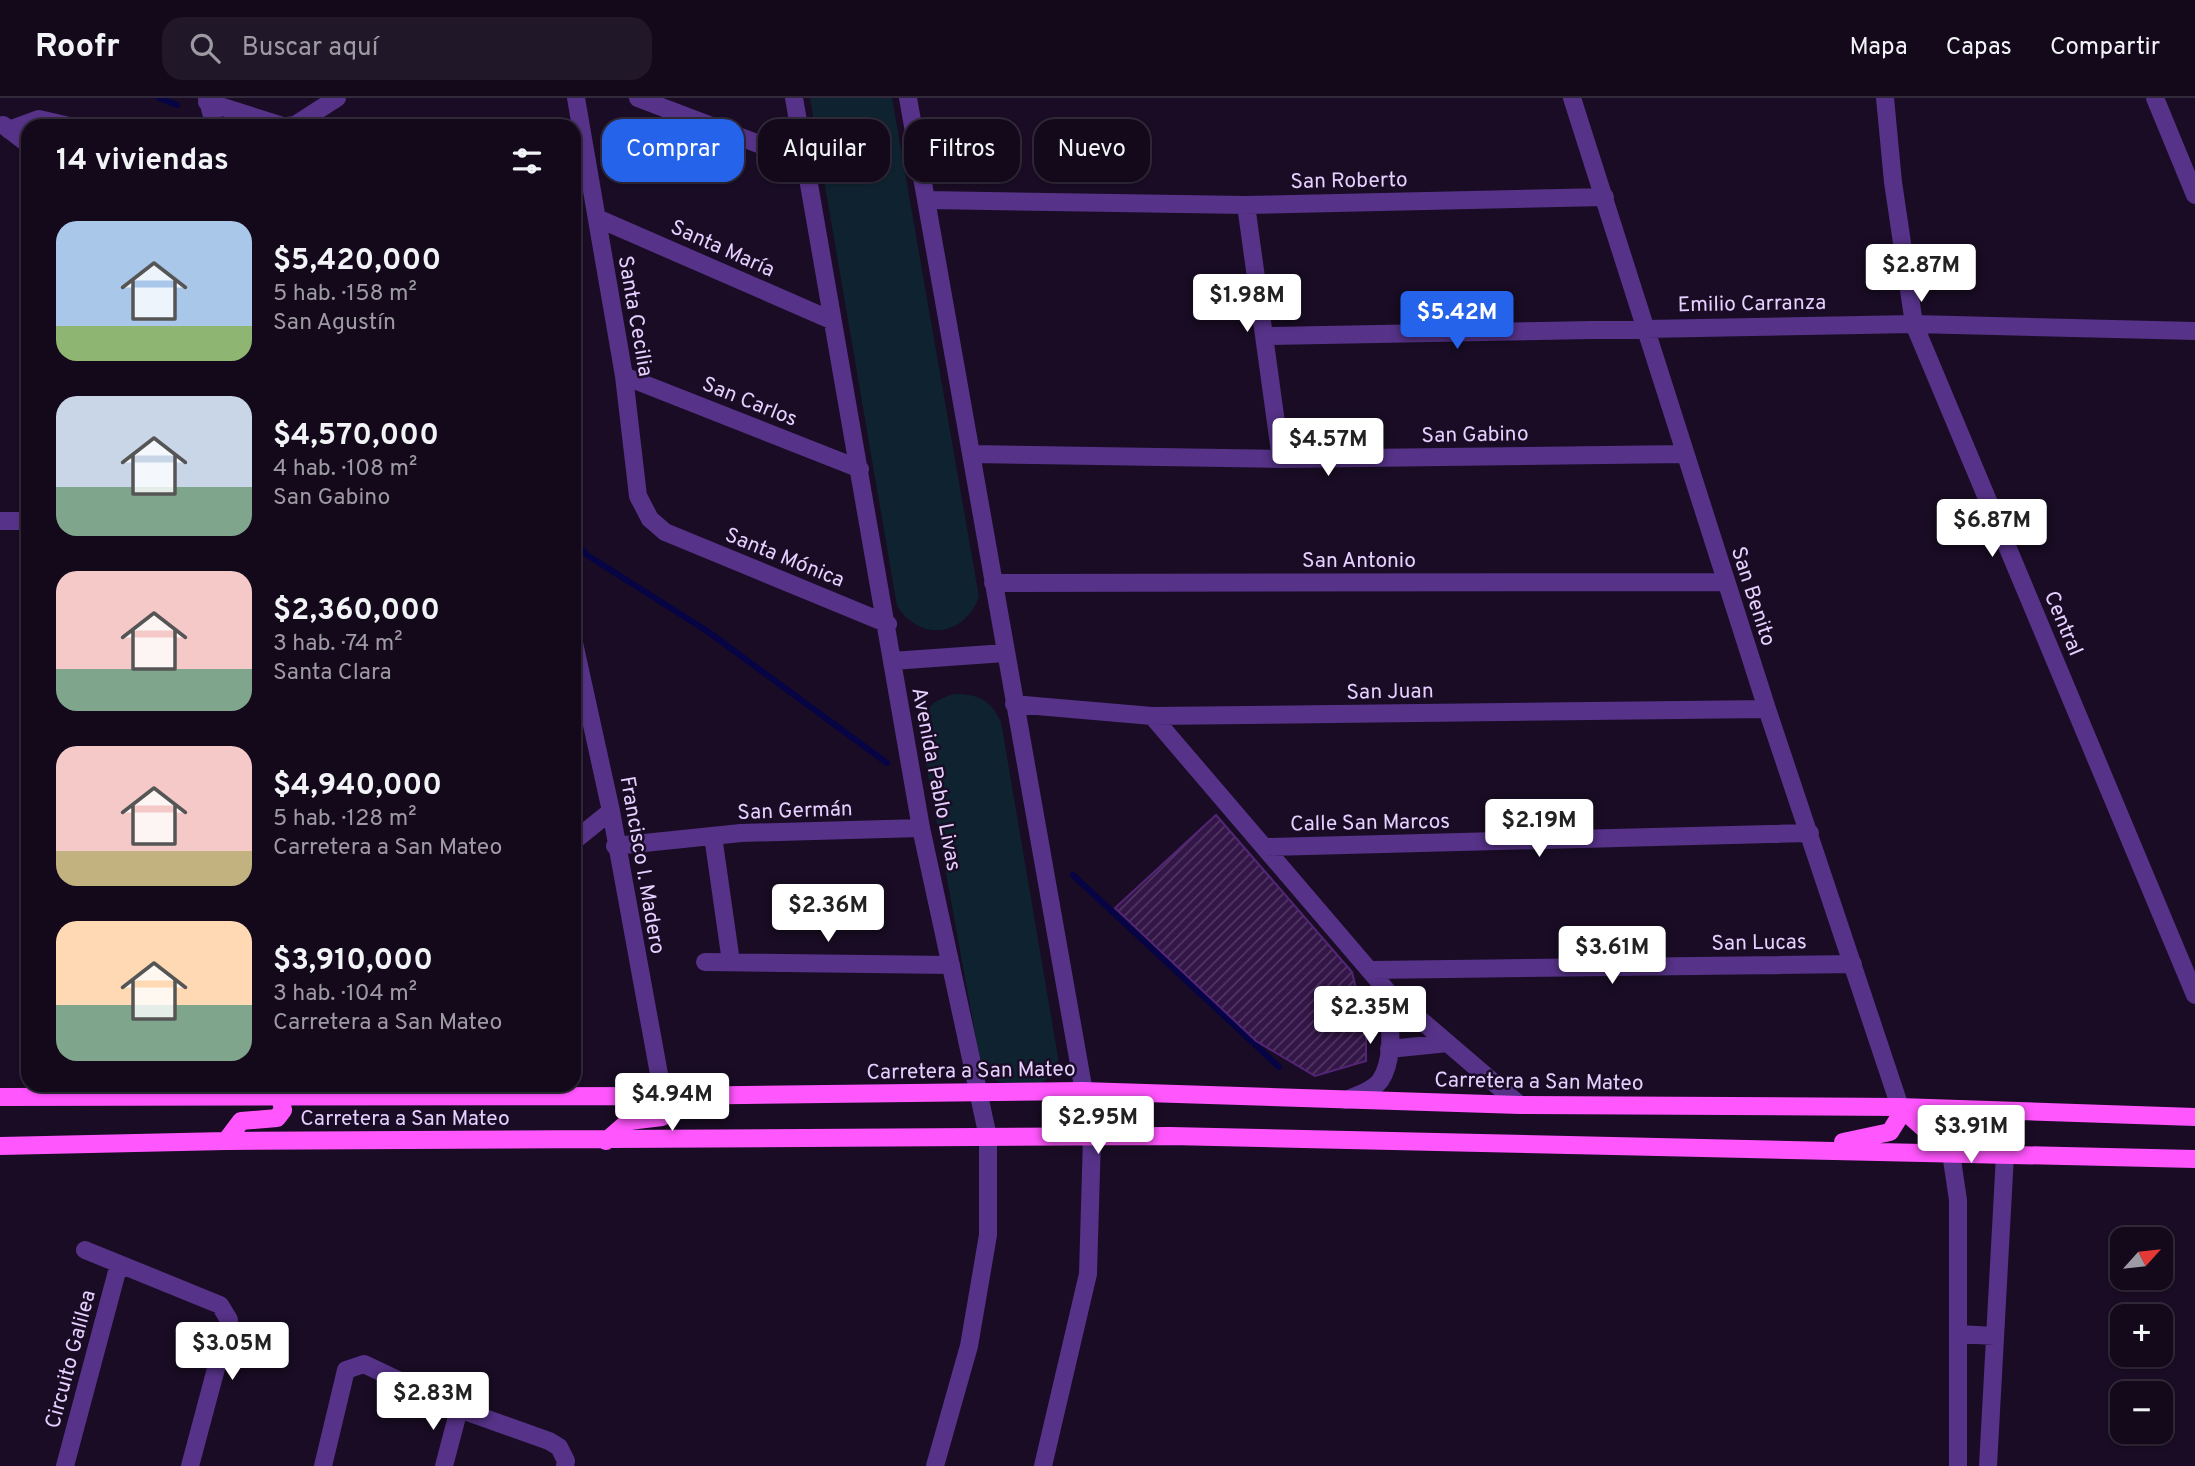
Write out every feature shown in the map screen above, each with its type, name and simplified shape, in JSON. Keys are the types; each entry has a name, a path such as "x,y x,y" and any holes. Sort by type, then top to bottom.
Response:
{"main road":[{"name":"Carretera a San Mateo","path":"407,1092 663,1096 1083,1091 1520,1105 1899,1107 2195,1117"},
{"name":"Carretera a San Mateo","path":"0,1097 38,1092"},
{"path":"226,1141 241,1121 277,1118 284,1110 280,1092"},
{"path":"606,1141 629,1121 662,1117 668,1104 663,1096"},
{"path":"1794,1149 1886,1135 1895,1126 1899,1107 1929,1133 1948,1140 1978,1147 2051,1150 2075,1157"},
{"name":"Carretera a San Mateo","path":"0,1146 226,1141 1184,1136 2195,1159"}],"street":[{"path":"304,119 337,98"},
{"name":"Santa Cecilia","path":"576,98 580,119"},
{"path":"638,98 758,144"},
{"name":"Avenida Pablo Livas","path":"794,98 798,119"},
{"path":"908,98 1091,1137 1088,1274 1043,1466"},
{"name":"San Benito","path":"1573,98 1767,709 1899,1107"},
{"name":"Central","path":"1885,98 1893,182 1914,324 2195,995"},
{"path":"2155,98 2195,195"},
{"path":"207,100 264,119"},
{"path":"207,100 213,119"},
{"path":"5,126 21,139"},
{"name":"Santa Cecilia","path":"581,127 624,376 638,496 650,519 665,532"},
{"name":"Avenida Pablo Livas","path":"809,182 831,320 888,624 921,828 988,1137 986,1247 969,1346 935,1466"},
{"name":"San Roberto","path":"927,201 1246,205 1605,197"},
{"path":"1246,205 1281,459"},
{"name":"Santa María","path":"597,218 831,320"},
{"name":"Emilio Carranza","path":"1266,336 1914,324 2195,331"},
{"name":"San Carlos","path":"624,376 860,469"},
{"name":"San Gabino","path":"971,454 1281,459 1685,454"},
{"path":"0,521 21,521"},
{"name":"Santa Mónica","path":"665,532 888,624"},
{"name":"San Antonio","path":"993,583 1726,582"},
{"path":"892,661 1005,653"},
{"name":"Francisco I. Madero","path":"581,686 611,811 615,845 663,1096"},
{"name":"San Juan","path":"1014,705 1152,716 1767,709"},
{"path":"1152,716 1267,847 1388,992 1520,1105"},
{"path":"581,835 611,811"},
{"name":"San Germán","path":"731,962 713,836 921,828"},
{"name":"Calle San Marcos","path":"1267,847 1810,834"},
{"path":"615,845 713,836"},
{"path":"705,962 951,965"},
{"name":"San Lucas","path":"1372,970 1853,964"},
{"path":"1345,1100 1366,1092 1380,1080 1390,1049 1388,992"},
{"path":"1390,1049 1448,1043"},
{"path":"1951,1153 1958,1200 1958,1464 1988,1465 2006,1155"},
{"path":"85,1250 220,1305 229,1320 190,1466"},
{"name":"Circuito Galilea","path":"65,1466 119,1264"},
{"path":"1958,1334 1995,1336"},
{"path":"323,1466 346,1370 364,1364 459,1409 550,1441 559,1447 566,1461 565,1466"},
{"path":"444,1466 459,1409"}],"shaded area":[{"path":"810,98 892,98 904,167 904,182 907,182 979,597 972,610 953,627 929,630 907,618 897,606 824,182 890,182 890,119 814,119"},
{"path":"954,694 970,695 983,700 993,708 1001,722 1058,1057 1057,1069 1041,1084 1010,1084 995,1080 983,1066 979,1055 919,725 932,705"}],"building":[{"path":"1216,815 1352,972 1366,1029 1366,1061 1315,1076 1256,1041 1115,908"}],"waterway":[{"path":"159,98 177,105"},
{"path":"581,549 587,555 707,631 887,763"},
{"path":"1073,875 1279,1067"}]}
